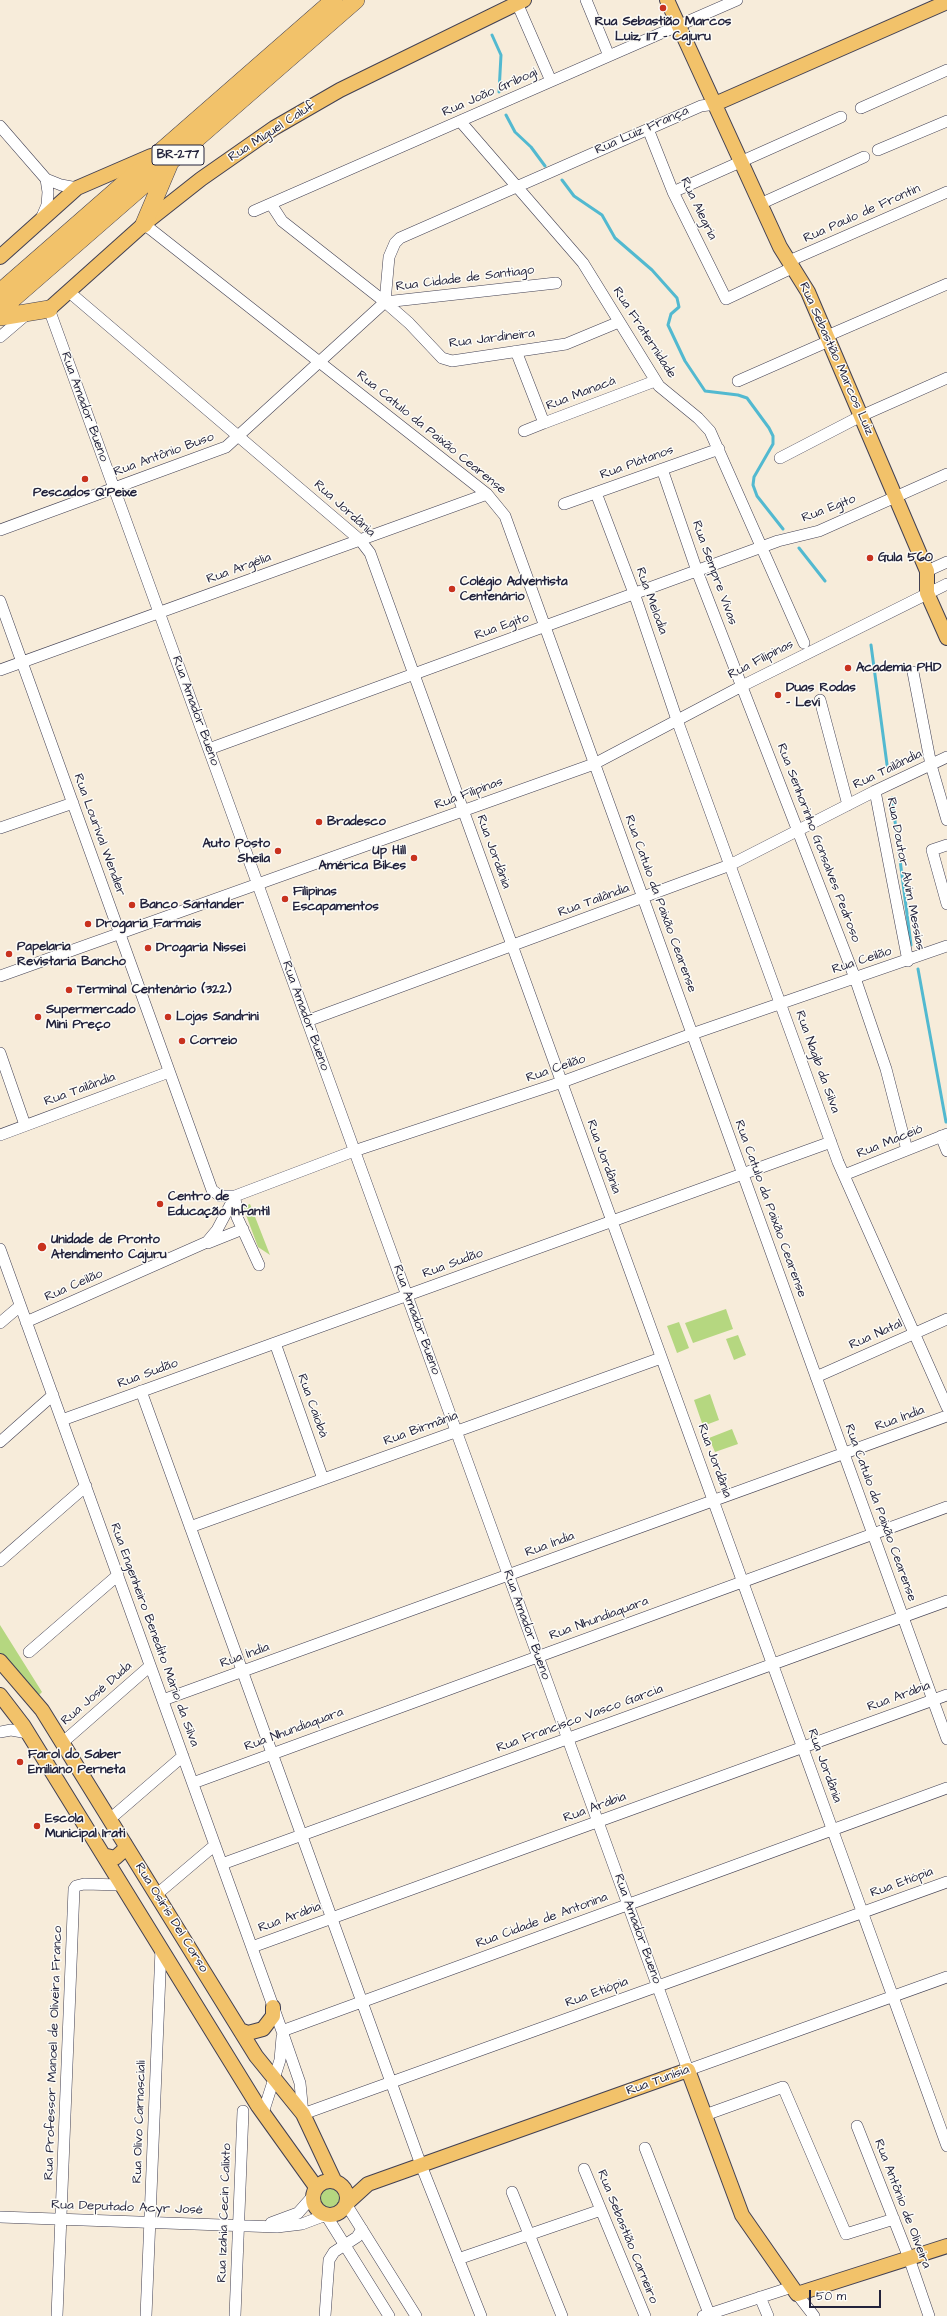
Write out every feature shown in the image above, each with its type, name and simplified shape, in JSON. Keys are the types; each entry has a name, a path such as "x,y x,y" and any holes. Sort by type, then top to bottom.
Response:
{"highway":[{"name":"BR-277","path":"0,310 334,0"},
{"name":"BR-277","path":"0,292 356,0"},
{"path":"144,224 164,157"},
{"path":"0,317 49,309"}],"main road":[{"name":"Rua Sebastião Marcos Luiz","path":"667,0 716,104 780,247 804,283 927,571 927,593 947,638"},
{"name":"Rua Miguel Caluf","path":"49,309 144,224 223,163 295,115 354,83 521,2"},
{"name":"Rua Luiz França","path":"716,104 946,2"},
{"path":"0,257 77,188 164,157"},
{"name":"Rua Osíris Del Corso","path":"0,1661 33,1698 110,1819 256,2056 303,2114 337,2182"},
{"name":"Rua Osíris Del Corso","path":"0,1695 28,1734 263,2113 314,2191"},
{"path":"103,1855 115,1858 124,1850 125,1844"},
{"path":"122,1884 123,1872 128,1868 140,1868"},
{"path":"240,2030 248,2033 263,2029 273,2016 273,2007"},
{"name":"Rua Amador Bueno","path":"688,2070 742,2215 795,2290"},
{"name":"Rua Tunísia","path":"346,2204 368,2184 688,2070"},
{"path":"324,2181 337,2182 347,2193 346,2204 336,2214 326,2215 317,2210 314,2191 324,2181"},
{"name":"Rua Tunísia","path":"337,2182 368,2184"},
{"path":"795,2290 947,2246"}],"street":[{"path":"586,0 609,56"},
{"name":"Rua João Gribogi","path":"254,211 737,0"},
{"path":"521,2 551,81"},
{"path":"861,108 947,70"},
{"name":"Rua Luiz França","path":"385,302 389,258 395,243 517,187 701,106 716,104"},
{"path":"674,192 841,117"},
{"name":"Rua Fraternidade","path":"460,121 583,264 655,381 664,391 705,424 719,449 804,643"},
{"path":"878,150 947,121"},
{"path":"0,126 46,179 61,185 77,188"},
{"name":"Rua Alegria","path":"648,129 674,192 726,299"},
{"path":"760,204 864,157"},
{"path":"40,221 47,205 48,192 46,179"},
{"name":"Rua Paulo de Frontin","path":"726,299 792,264 947,192"},
{"name":"Rua Cidade de Santiago","path":"271,204 282,221 385,302 556,283"},
{"name":"Rua Catulo da Paixão Cearense","path":"144,224 487,494 505,516 947,1739"},
{"path":"738,381 947,284"},
{"name":"Rua Jordânia","path":"68,292 360,540 370,553 947,2146"},
{"name":"Rua Jardineira","path":"385,302 447,360 566,344 619,322"},
{"name":"Rua Antônio Buso","path":"0,530 218,451 239,437 385,302"},
{"name":"Rua Amador Bueno","path":"49,309 688,2070"},
{"path":"0,337 29,312"},
{"name":"Rua Manacá","path":"516,351 544,423 655,381"},
{"path":"780,458 861,416 947,378"},
{"path":"524,431 544,423"},
{"name":"Rua Plátanos","path":"564,504 719,449"},
{"name":"Rua Sempre Vivas","path":"662,469 698,571 742,686"},
{"name":"Rua Egito","path":"208,749 786,538 819,531 947,474"},
{"name":"Rua Melodia","path":"596,493 634,594 677,720"},
{"name":"Rua Argélia","path":"0,670 487,494"},
{"path":"927,571 947,562"},
{"name":"Rua Filipinas","path":"0,976 594,764 742,686 947,584"},
{"name":"Rua Lourival Wendler","path":"0,601 212,1190 224,1197 234,1196"},
{"path":"913,672 931,765 947,820"},
{"name":"Rua Senhorinho Gonsalves Pedroso","path":"742,686 855,978 886,1069 907,1150"},
{"path":"820,700 848,805"},
{"name":"Rua Nagib da Silva","path":"677,720 831,1142 844,1175 947,1407"},
{"name":"Rua Tailândia","path":"307,1021 730,866 875,791 947,757"},
{"name":"Rua Doutor Alvim Messias","path":"875,791 908,961"},
{"path":"0,828 73,803"},
{"path":"947,845 932,850 947,904"},
{"name":"Rua Ceilão","path":"198,1246 213,1236 234,1196 354,1151 562,1082 692,1034 908,961 947,946"},
{"path":"0,1053 26,1125"},
{"name":"Rua Tailândia","path":"0,1134 169,1072"},
{"path":"944,1135 947,1151"},
{"name":"Rua Maceió","path":"844,1175 944,1135"},
{"name":"Rua Sudão","path":"62,1420 831,1142"},
{"path":"234,1196 237,1217 259,1265"},
{"name":"Rua Ceilão","path":"26,1322 198,1246 243,1229"},
{"name":"Rua Engenheiro Benedito Mário da Silva","path":"0,1249 282,2031 300,2083 303,2114"},
{"path":"0,1323 20,1306"},
{"name":"Rua Natal","path":"816,1377 947,1319"},
{"name":"Rua Caiobá","path":"274,1343 323,1479"},
{"name":"Rua Birmânia","path":"190,1526 661,1358"},
{"path":"141,1391 421,2165 481,2316"},
{"path":"0,1442 53,1395"},
{"name":"Rua Índia","path":"163,1700 947,1416"},
{"path":"0,1561 86,1486"},
{"name":"Rua Nhundiaquara","path":"193,1783 947,1507"},
{"path":"29,1652 118,1575"},
{"name":"Rua Francisco Vasco Garcia","path":"222,1864 947,1601"},
{"name":"Rua José Duda","path":"62,1742 150,1666"},
{"name":"Rua Arábia","path":"252,1946 947,1695"},
{"path":"0,1732 12,1730 28,1734"},
{"path":"110,1819 183,1756"},
{"name":"Rua Cidade de Antonina","path":"282,2031 947,1788"},
{"path":"156,1895 215,1845"},
{"name":"Rua Etiópia","path":"303,2114 947,1882"},
{"name":"Rua Professor Manoel de Oliveira Franco","path":"57,2316 74,1889 76,1886 84,1884 122,1884"},
{"name":"Rua Olivo Carnasciali","path":"146,2316 161,1948"},
{"path":"160,1977 166,1972 174,1970"},
{"name":"Rua Tunísia","path":"688,2070 947,1977"},
{"name":"Rua Engenheiro Benedito Mário da Silva","path":"263,2113 280,2060 282,2031"},
{"path":"704,2115 783,2087 846,2234 894,2219"},
{"name":"Rua Izahia Cecin Calixto","path":"235,2316 243,2111"},
{"name":"Rua Antônio de Oliveira","path":"856,2126 909,2258 929,2316"},
{"path":"645,2148 707,2315 760,2297 795,2290"},
{"name":"Rua Sebastião Carneiro","path":"584,2169 644,2316"},
{"name":"Rua Deputado Acyr José","path":"254,2227 292,2217 304,2208 314,2191"},
{"path":"512,2192 562,2316"},
{"path":"346,2204 416,2316"},
{"path":"458,2259 601,2210"},
{"path":"326,2215 389,2316"},
{"name":"Rua Deputado Acyr José","path":"0,2217 254,2227 290,2226 312,2221 326,2215"},
{"path":"324,2316 327,2263 334,2252 357,2237 362,2229"},
{"name":"Rua Amador Bueno","path":"795,2290 814,2316"},
{"path":"760,2297 768,2316"}],"green space":[{"path":"250,1204 270,1255 258,1247 243,1207"},
{"path":"726,1309 733,1329 693,1343 685,1323"},
{"path":"679,1322 689,1348 677,1353 667,1326"},
{"path":"738,1335 746,1355 734,1360 726,1339"},
{"path":"710,1394 719,1420 703,1426 694,1400"},
{"path":"732,1429 738,1444 715,1452 709,1438"},
{"path":"0,1625 42,1692 39,1695 0,1653"},
{"path":"330,2183 336,2184 344,2192 344,2204 336,2212 330,2213 324,2212 316,2204 315,2198 316,2192 324,2184"}],"waterway":[{"path":"492,35 501,55 499,92"},
{"path":"506,115 515,132 531,147 545,166"},
{"path":"562,180 574,196 602,215 615,238 652,270 677,298 679,307 671,314 668,325 685,361 705,391 738,395 747,398 769,428 773,436 773,444 754,477 753,485 757,496 783,529"},
{"path":"799,548 825,581"},
{"path":"871,645 888,772"},
{"path":"892,798 911,945"},
{"path":"918,969 946,1122"}],"place":[{"name":"Rua Sebastião Marcos Luiz, 117 - Cajuru","path":"663,8"},
{"name":"Pescados Q'Peixe","path":"85,479"},
{"name":"Gula 560","path":"870,558"},
{"name":"Colégio Adventista Centenário","path":"452,589"},
{"name":"Academia PHD","path":"848,668"},
{"name":"Duas Rodas - Levi","path":"778,695"},
{"name":"Bradesco","path":"319,822"},
{"name":"Auto Posto Sheila","path":"278,851"},
{"name":"Up Hill América Bikes","path":"414,858"},
{"name":"Filipinas Escapamentos","path":"285,899"},
{"name":"Banco Santander","path":"132,905"},
{"name":"Drogaria Farmais","path":"88,924"},
{"name":"Drogaria Nissei","path":"148,948"},
{"name":"Papelaria Revistaria Bancho","path":"9,954"},
{"name":"Terminal Centenário (322)","path":"69,990"},
{"name":"Supermercado Mini Preço","path":"38,1017"},
{"name":"Lojas Sandrini","path":"168,1017"},
{"name":"Correio","path":"182,1041"},
{"name":"Centro de Educação Infantil","path":"160,1204"},
{"name":"Unidade de Pronto Atendimento Cajuru","path":"42,1247"},
{"name":"Farol do Saber Emiliano Perneta","path":"20,1762"},
{"name":"Escola Municipal Irati","path":"37,1826"}]}
